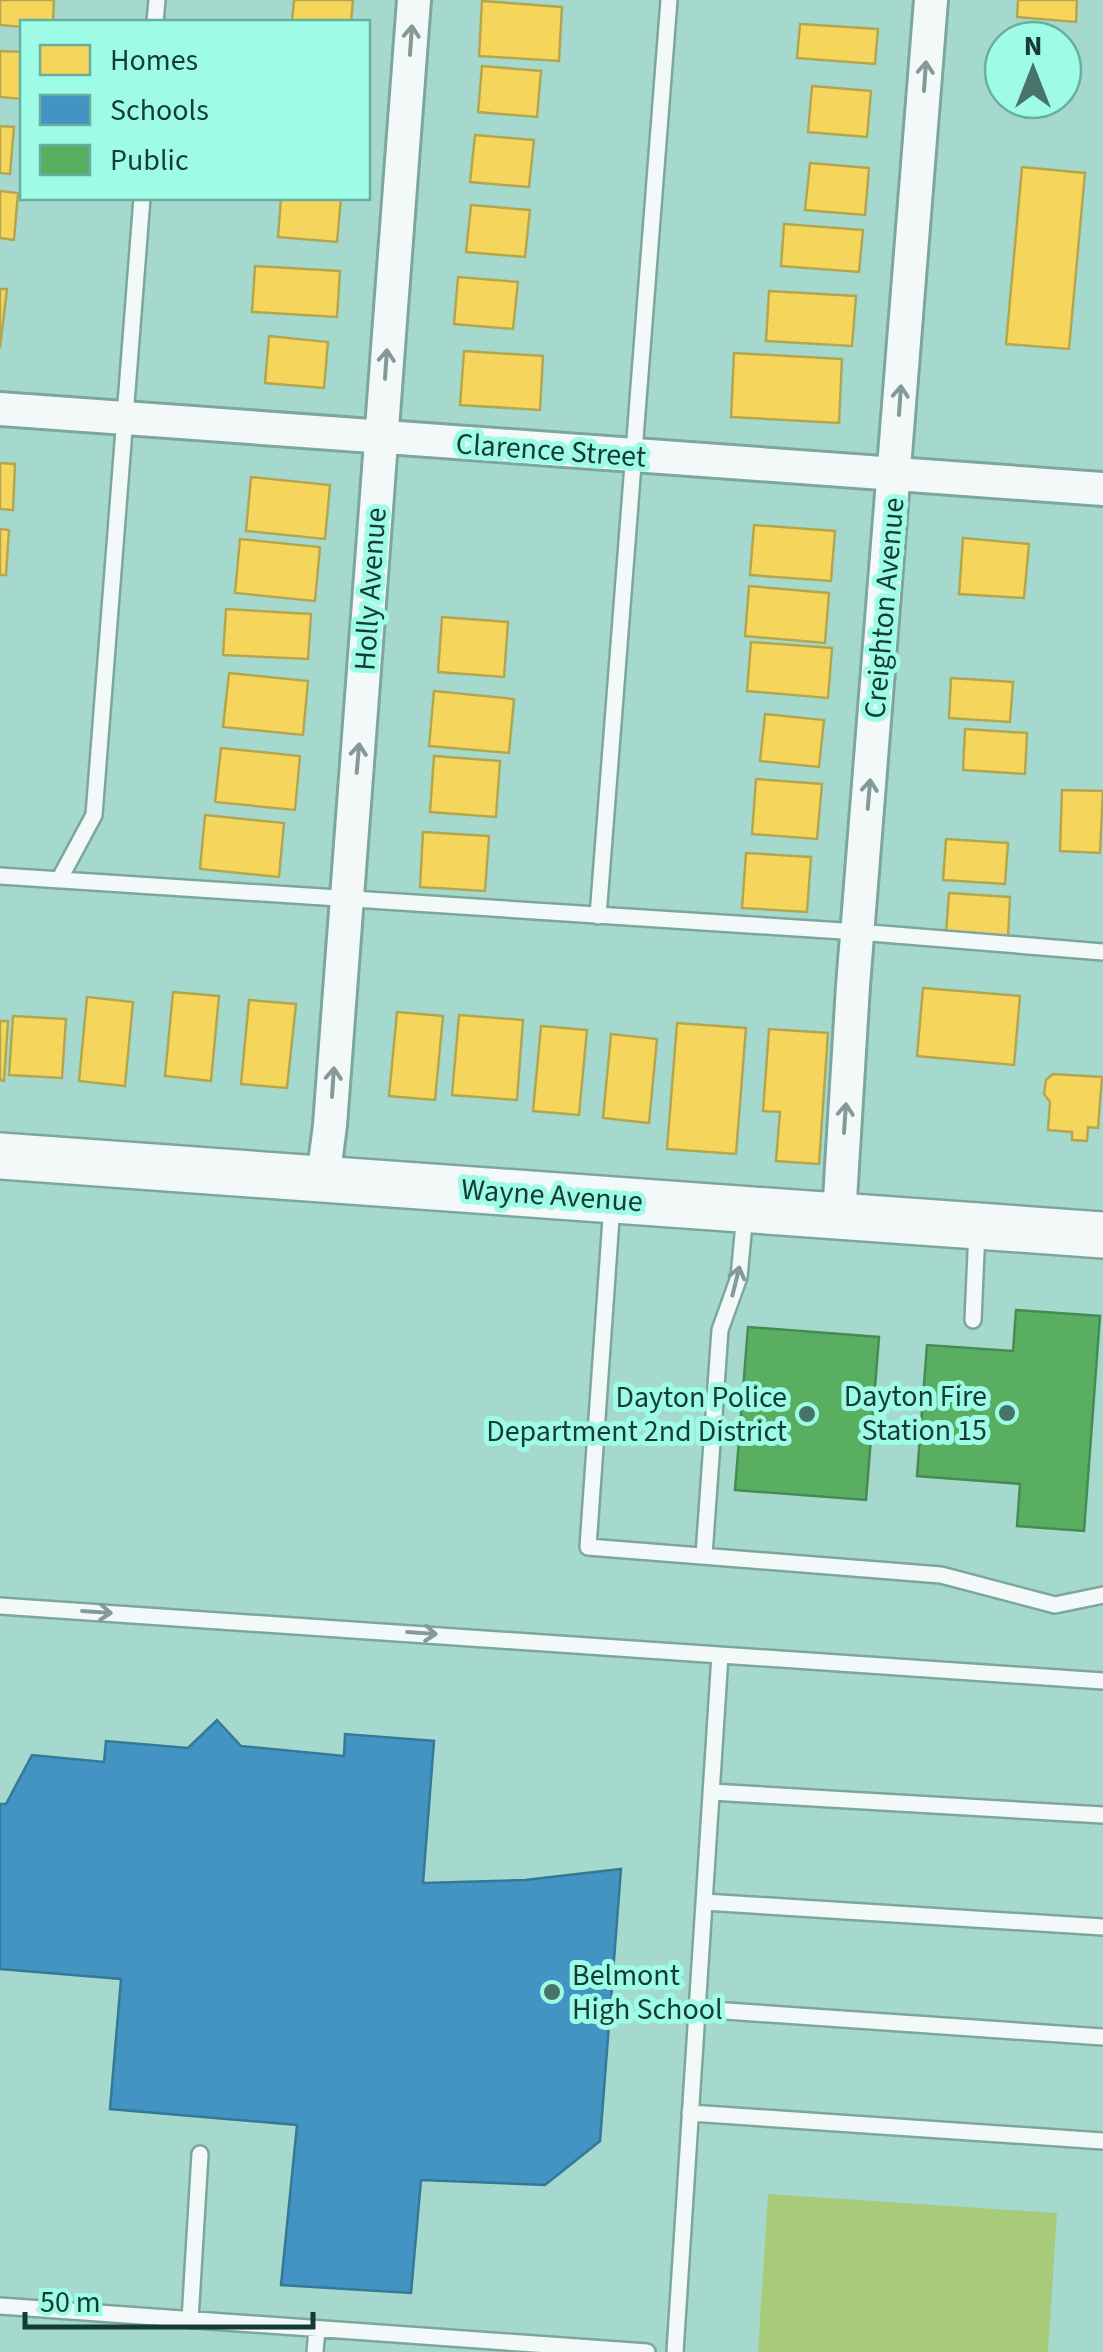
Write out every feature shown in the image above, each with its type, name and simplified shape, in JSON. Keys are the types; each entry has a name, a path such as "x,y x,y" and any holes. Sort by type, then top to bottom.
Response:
{"main road":[{"name":"Wayne Avenue","path":"0,1156 1103,1235"}],"street":[{"name":"Holly Avenue","path":"323,1179 414,0"},
{"name":"Creighton Avenue","path":"839,1216 931,0"},
{"name":"Clarence Street","path":"0,410 1103,489"}],"lane":[{"path":"598,916 668,0"},
{"path":"60,880 94,815 142,200"},
{"path":"0,876 858,932 1103,952"},
{"path":"613,1200 588,1547 941,1575 1055,1605 1103,1595"},
{"path":"704,1555 720,1330 739,1277 746,1209"},
{"path":"973,1320 977,1226"},
{"path":"0,1606 1103,1681"},
{"path":"675,2352 720,1654"},
{"path":"711,1792 1103,1814"},
{"path":"704,1902 1103,1926"},
{"path":"698,2010 1103,2037"},
{"path":"690,2113 1103,2141"},
{"path":"190,2320 200,2154"},
{"path":"0,2306 646,2352"},
{"path":"314,2352 317,2328"}],"green space":[{"path":"768,2194 1057,2213 1048,2352 758,2352"}],"building: Homes":[{"path":"0,0 54,0 53,20 20,20 20,27 0,25"},
{"path":"294,0 353,0 351,20 292,20"},
{"path":"1018,0 1077,0 1076,20 1017,17"},
{"path":"482,1 562,7 559,61 479,56"},
{"path":"800,24 878,29 875,64 797,58"},
{"path":"0,51 20,52 20,99 0,97"},
{"path":"482,66 541,71 537,117 478,112"},
{"path":"812,86 871,91 867,137 808,132"},
{"path":"0,126 14,127 10,174 0,173"},
{"path":"475,135 534,140 529,187 470,182"},
{"path":"810,163 869,168 865,215 805,210"},
{"path":"1022,167 1085,173 1069,349 1006,344"},
{"path":"0,191 18,193 14,240 0,238"},
{"path":"281,200 341,200 337,242 278,237"},
{"path":"471,205 530,210 525,257 466,252"},
{"path":"784,224 863,230 859,272 781,266"},
{"path":"255,266 340,271 337,317 252,312"},
{"path":"458,277 518,282 513,329 454,324"},
{"path":"0,289 7,289 0,348"},
{"path":"769,291 856,296 852,346 766,341"},
{"path":"269,336 328,342 324,388 265,383"},
{"path":"464,351 543,356 540,410 460,405"},
{"path":"734,353 842,359 839,423 731,417"},
{"path":"0,463 15,464 13,510 0,509"},
{"path":"251,477 330,485 325,539 246,531"},
{"path":"754,525 835,531 831,581 750,575"},
{"path":"0,529 9,530 6,575 0,575"},
{"path":"963,538 1029,544 1024,598 959,594"},
{"path":"240,539 320,547 315,601 235,593"},
{"path":"749,586 829,593 825,643 745,636"},
{"path":"226,609 311,614 308,659 223,655"},
{"path":"442,617 508,622 504,677 438,672"},
{"path":"751,642 832,648 828,698 747,691"},
{"path":"229,673 308,681 303,735 223,727"},
{"path":"951,678 1013,682 1010,722 949,718"},
{"path":"434,691 514,699 509,753 429,746"},
{"path":"765,714 824,720 819,767 760,761"},
{"path":"965,729 1027,733 1025,774 963,770"},
{"path":"221,748 300,756 295,810 215,802"},
{"path":"434,756 500,761 496,817 430,812"},
{"path":"756,779 822,784 817,839 752,834"},
{"path":"1062,790 1103,791 1100,853 1060,851"},
{"path":"205,815 284,823 279,877 200,869"},
{"path":"423,832 489,836 485,891 420,887"},
{"path":"946,839 1008,843 1005,884 943,880"},
{"path":"746,853 811,857 807,912 742,908"},
{"path":"949,893 1010,897 1008,937 946,933"},
{"path":"923,988 1020,996 1014,1065 917,1056"},
{"path":"173,992 219,996 211,1081 165,1076"},
{"path":"87,997 133,1002 125,1086 79,1081"},
{"path":"249,1000 296,1004 287,1088 241,1084"},
{"path":"397,1012 443,1016 435,1100 389,1096"},
{"path":"459,1015 523,1020 517,1100 452,1095"},
{"path":"13,1016 66,1019 62,1078 9,1075"},
{"path":"0,1021 8,1021 4,1081 0,1080"},
{"path":"677,1023 746,1028 736,1154 667,1149"},
{"path":"541,1026 587,1030 579,1115 533,1111"},
{"path":"769,1029 828,1033 819,1164 776,1161 780,1112 763,1111"},
{"path":"611,1034 657,1039 649,1123 603,1118"},
{"path":"1053,1074 1102,1077 1098,1128 1088,1127 1087,1141 1072,1140 1072,1132 1048,1130 1050,1102 1044,1094 1046,1080"}],"building: Schools":[{"name":"Belmont High School","path":"217,1720 241,1746 344,1756 345,1734 434,1741 423,1883 525,1880 621,1869 600,2141 545,2185 421,2180 411,2293 281,2285 297,2125 110,2109 121,1979 0,1969 0,1804 6,1804 32,1755 104,1762 106,1741 188,1748"}],"building: Public":[{"name":"Dayton Fire Station 15","path":"1016,1310 1100,1316 1084,1531 1017,1526 1020,1484 917,1476 927,1345 1013,1351"},
{"name":"Dayton Police Department 2nd District","path":"748,1327 879,1337 866,1500 735,1490"}],"place":[{"name":"Dayton Fire Station 15","path":"1007,1413"},
{"name":"Dayton Police Department 2nd District","path":"807,1414"},
{"name":"Belmont High School","path":"552,1992"}]}
